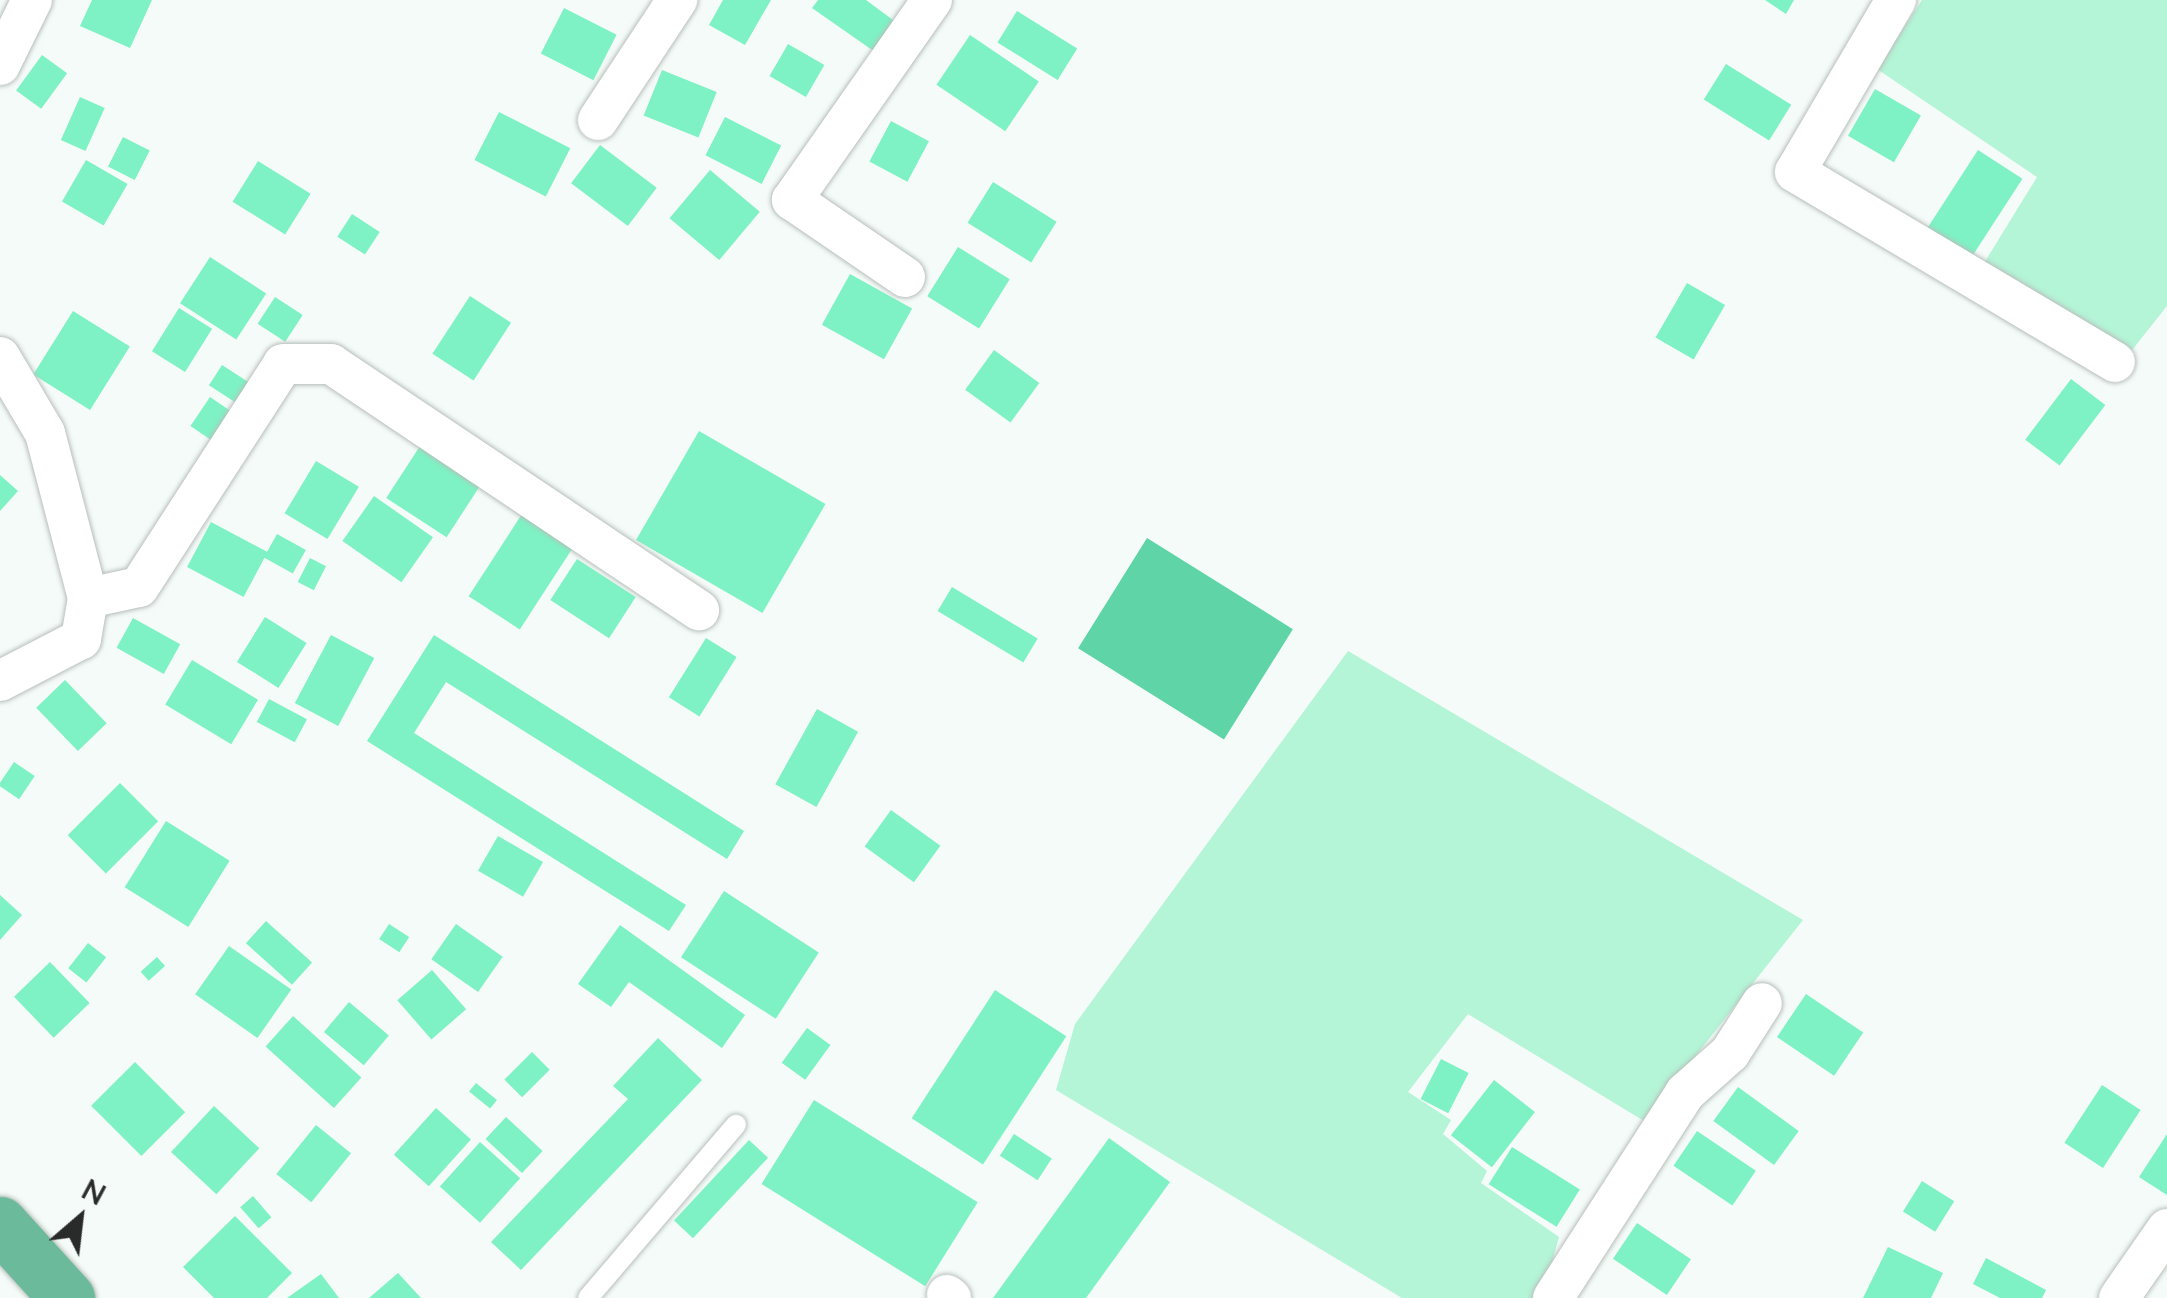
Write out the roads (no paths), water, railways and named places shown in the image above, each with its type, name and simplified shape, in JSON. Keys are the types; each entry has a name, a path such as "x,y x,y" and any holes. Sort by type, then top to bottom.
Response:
{"highway":[{"path":"0,1224 67,1298"}],"street":[{"path":"0,66 32,0"},
{"path":"598,120 677,0"},
{"path":"905,277 792,200 932,0"},
{"path":"1896,0 1796,172 2115,362"},
{"path":"0,356 45,434 88,598 81,639 0,680"},
{"path":"88,598 139,587 284,364 331,364 699,610"},
{"path":"1553,1298 1685,1093 1730,1053 1762,1003"},
{"path":"2119,1298 2167,1229"}],"lane":[{"path":"588,1298 736,1126"}]}
